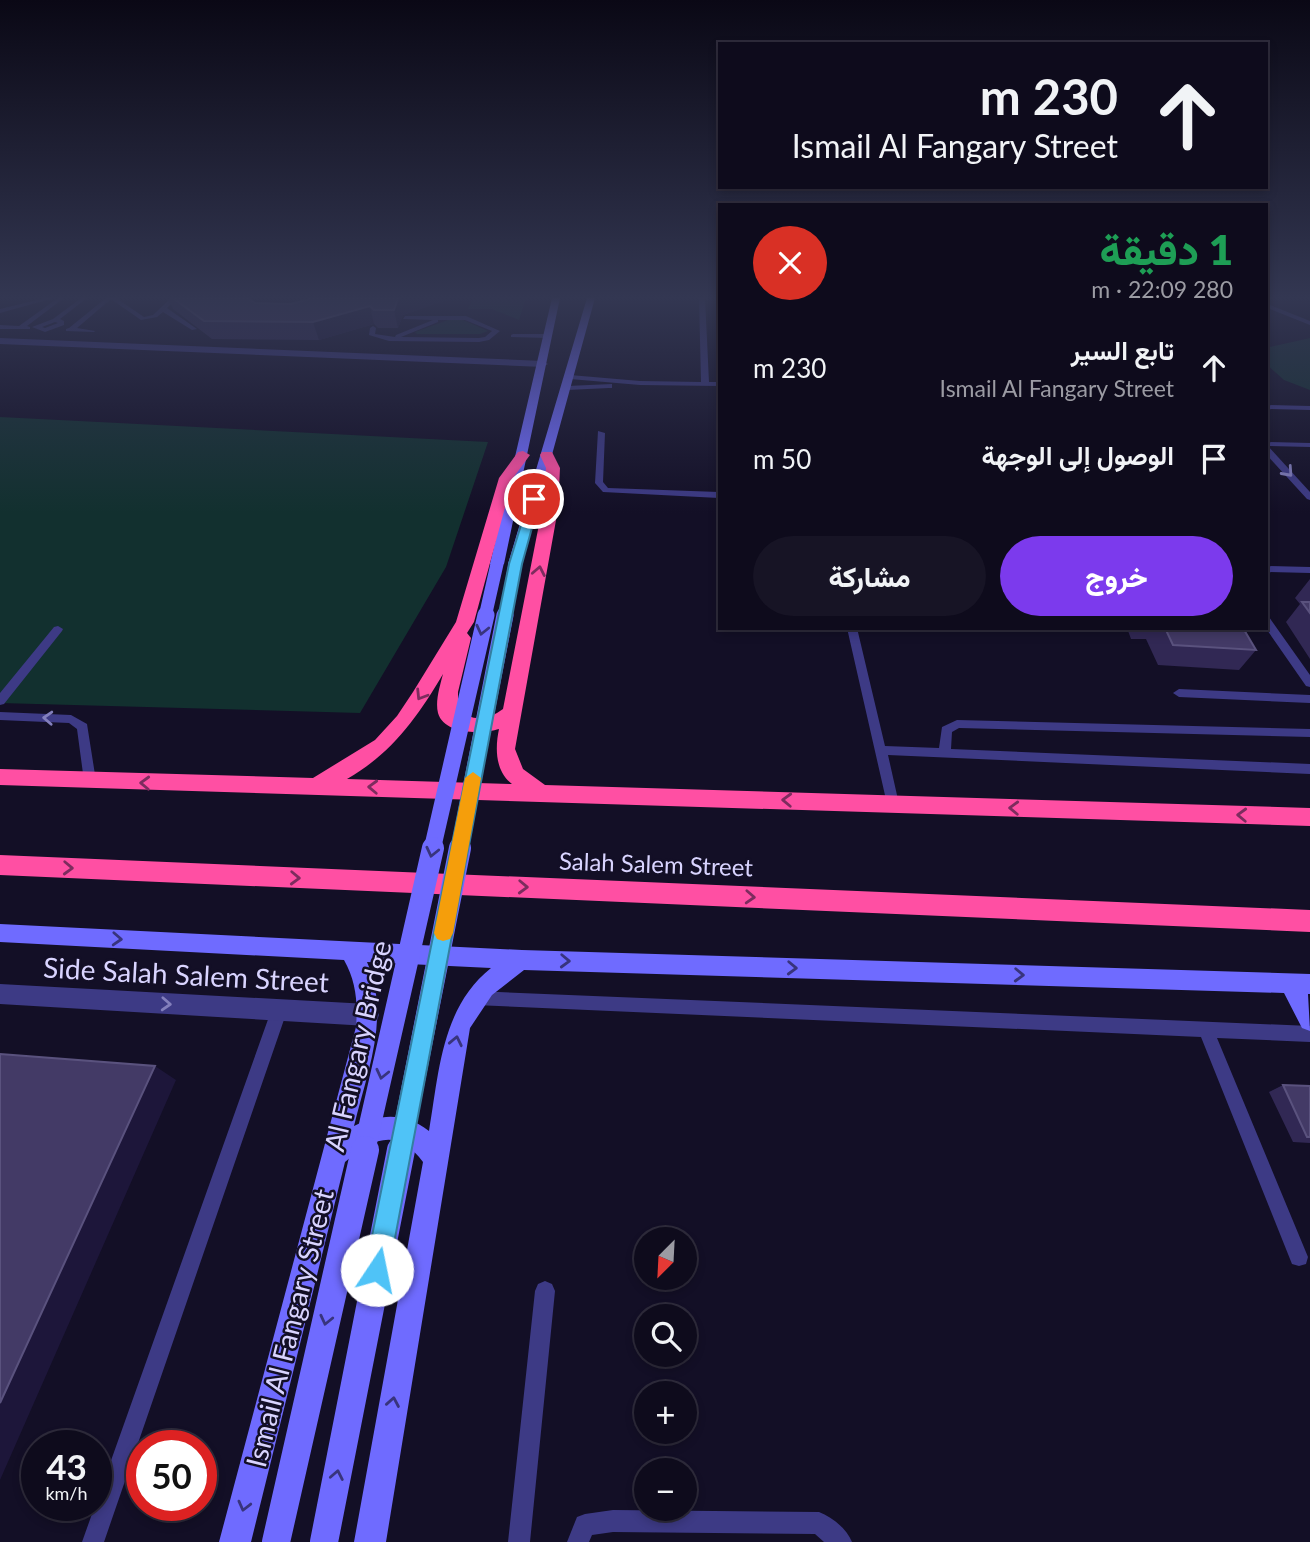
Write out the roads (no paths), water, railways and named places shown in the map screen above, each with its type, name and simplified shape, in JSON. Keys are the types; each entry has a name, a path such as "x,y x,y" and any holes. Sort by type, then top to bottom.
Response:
{"highway":[{"path":"512,712 494,726 475,726 455,720 448,713 448,692 506,478 523,455"},
{"path":"539,792 514,774 505,749 550,509 553,468 547,455"},
{"path":"318,785 382,745 404,721 465,622"},
{"path":"0,777 1310,817"},
{"name":"Salah Salem Street","path":"0,865 1310,921"}],"main road":[{"path":"324,1542 506,564 523,455 542,370"},
{"path":"506,564 547,455 572,370"},
{"name":"Al Fangary Bridge","path":"276,1542 506,564"},
{"path":"0,933 522,960 1300,983 1310,1020"},
{"name":"Ismail Al Fangary Street","path":"235,1542 368,1015 366,986 357,962 349,952"},
{"path":"370,1542 457,1036 474,998 497,975 522,960"},
{"path":"334,1155 361,1134 391,1127 418,1135 435,1157"}],"street":[{"name":"Side Salah Salem Street","path":"0,994 368,1015"}],"lane":[{"path":"705,370 705,384"},
{"path":"569,382 718,384"},
{"path":"1268,407 1310,408"},
{"path":"601,433 599,483 606,490 718,495"},
{"path":"1268,446 1310,445"},
{"path":"1268,449 1310,497"},
{"path":"1268,569 1310,570"},
{"path":"1268,623 1310,683"},
{"path":"0,701 58,629"},
{"path":"852,630 893,804"},
{"path":"1179,693 1310,699"},
{"path":"0,716 71,719 80,724 90,781"},
{"path":"945,753 946,730 957,724 1310,733"},
{"path":"880,750 1310,769"},
{"path":"474,998 1310,1034"},
{"path":"93,1542 279,1011"},
{"path":"1206,1030 1298,1257"},
{"path":"519,1542 545,1291"},
{"path":"578,1542 585,1525 627,1521 819,1523 841,1542"}]}
